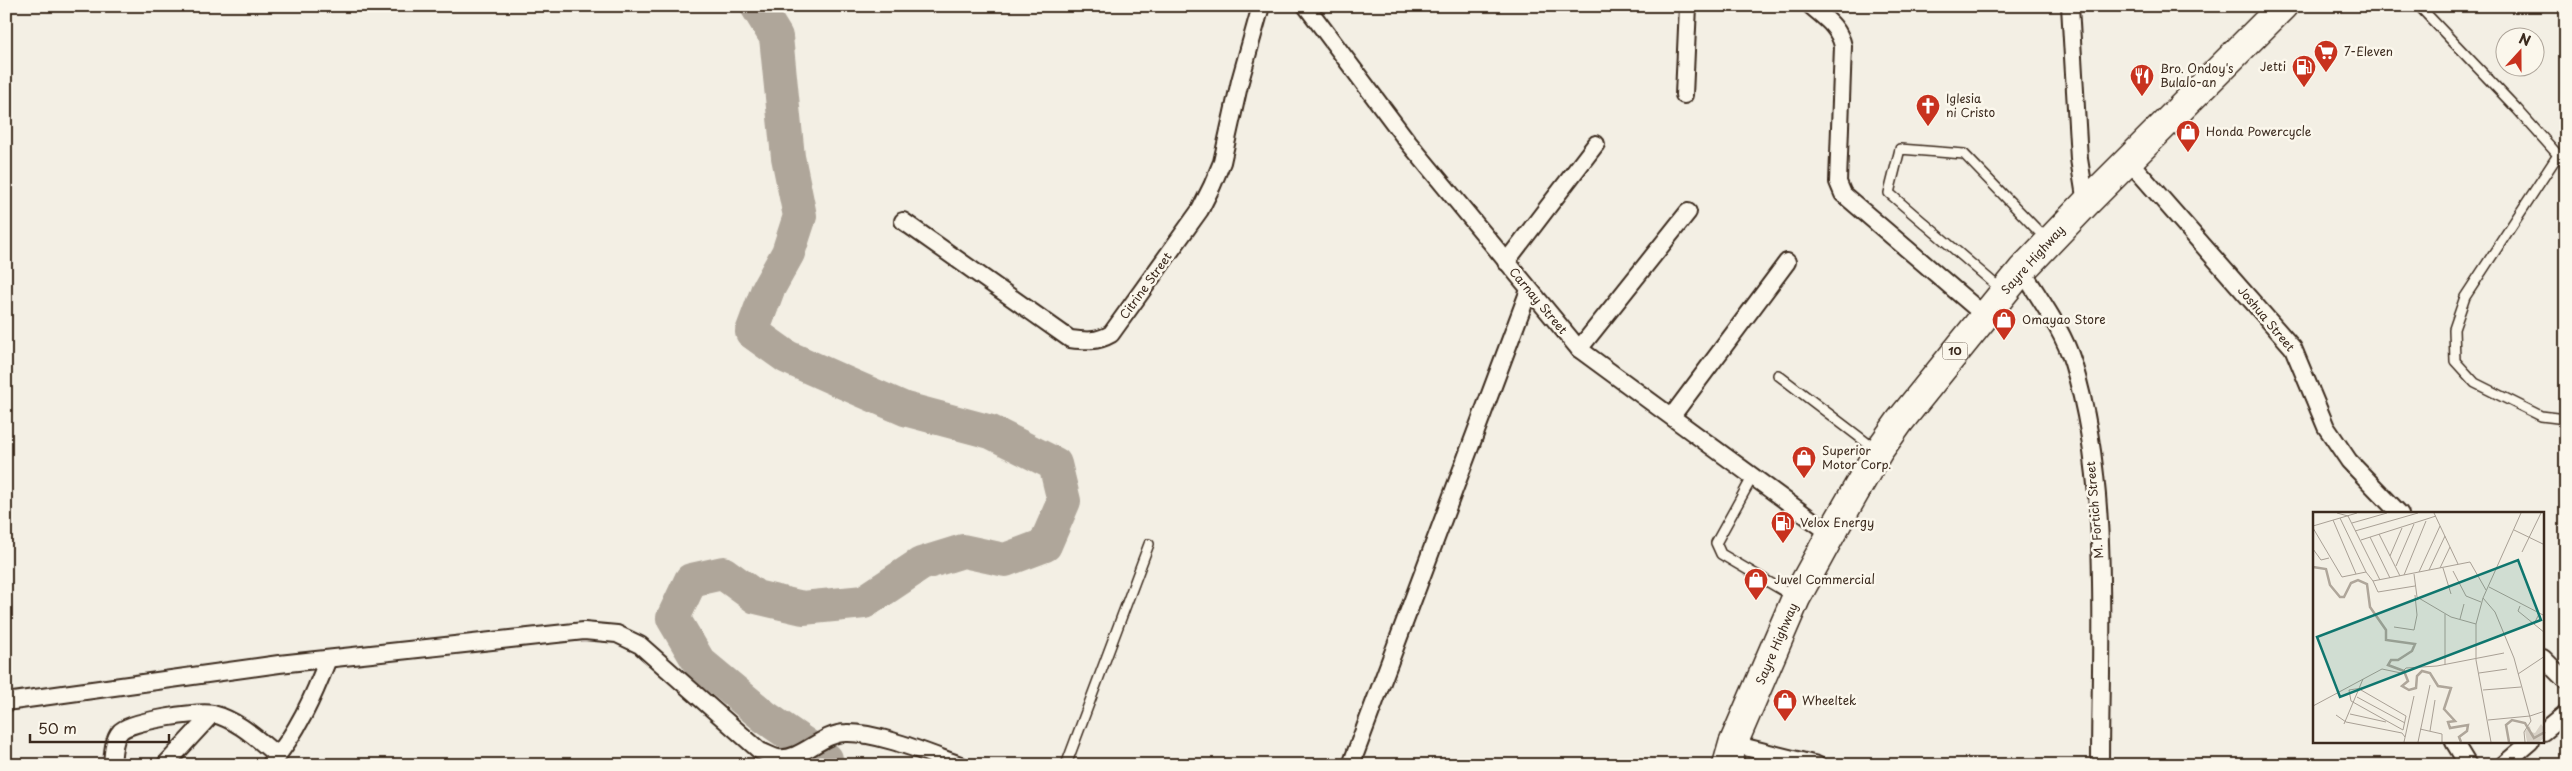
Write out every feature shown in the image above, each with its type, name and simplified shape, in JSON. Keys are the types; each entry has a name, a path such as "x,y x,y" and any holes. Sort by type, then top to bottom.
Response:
{"highway":[{"name":"Sayre Highway","path":"1730,754 1796,598 1878,452 1900,421 2022,270 2086,203 2283,6"}],"street":[{"name":"Citrine Street","path":"903,221 1070,339 1087,342 1100,340 1111,334 1200,210 1212,186 1222,162 1240,81 1261,6"},
{"name":"Carnay Street","path":"1306,6 1408,142 1579,349 1831,534"},
{"path":"1684,95 1688,6"},
{"path":"1811,6 1834,26 1840,35 1843,46 1838,182 1843,194 1984,315"},
{"path":"2070,6 2079,159 2086,203"},
{"path":"1506,262 1596,144"},
{"name":"Joshua Street","path":"2128,161 2293,348 2326,427 2349,461 2398,512"},
{"path":"1579,349 1688,212"},
{"path":"1672,416 1787,262"},
{"name":"M. Fortich Street","path":"2022,270 2066,346 2075,370 2088,430 2095,485 2100,572 2100,765"},
{"path":"1350,765 1529,290"},
{"path":"6,702 279,664 584,631 617,634 640,645 760,751 778,758 793,756 824,737 844,733 858,733 960,765"},
{"path":"112,765 116,737 127,726 142,721 212,714 239,726 274,760 299,725 314,697 328,659"},
{"path":"2544,659 2566,681"},
{"path":"2544,731 2566,713"},
{"path":"165,765 212,714"},
{"path":"2455,744 2468,765"},
{"path":"2503,765 2528,744"},
{"path":"1730,754 1817,765"}],"lane":[{"path":"2419,6 2517,109 2566,164"},
{"path":"2004,292 1889,193 1900,149 1964,154 2049,242"},
{"path":"2558,155 2465,297 2454,330 2455,361 2475,383 2541,416 2566,419"},
{"path":"1778,375 1878,452"},
{"path":"1753,476 1716,543 1721,554 1796,598"},
{"path":"1066,765 1149,544"}],"waterway":[{"path":"757,6 776,37 788,157 800,216 788,253 768,289 752,332 787,357 843,382 905,409 991,432 1055,464 1064,501 1045,545 1005,560 963,551 921,564 864,602 803,608 756,597 723,573 691,580 673,618 699,662 765,717 826,759 827,765"}],"place":[{"name":"7-Eleven","path":"2326,73"},
{"name":"Jetti","path":"2304,88"},
{"name":"Bro. Ondoy's Bulalo-an","path":"2142,97"},
{"name":"Iglesia ni Cristo","path":"1928,127"},
{"name":"Honda Powercycle","path":"2188,153"},
{"name":"Omayao Store","path":"2004,341"},
{"name":"Superior Motor Corp.","path":"1804,479"},
{"name":"Velox Energy","path":"1783,544"},
{"name":"Juvel Commercial","path":"1756,601"},
{"name":"Wheeltek","path":"1785,722"}]}
